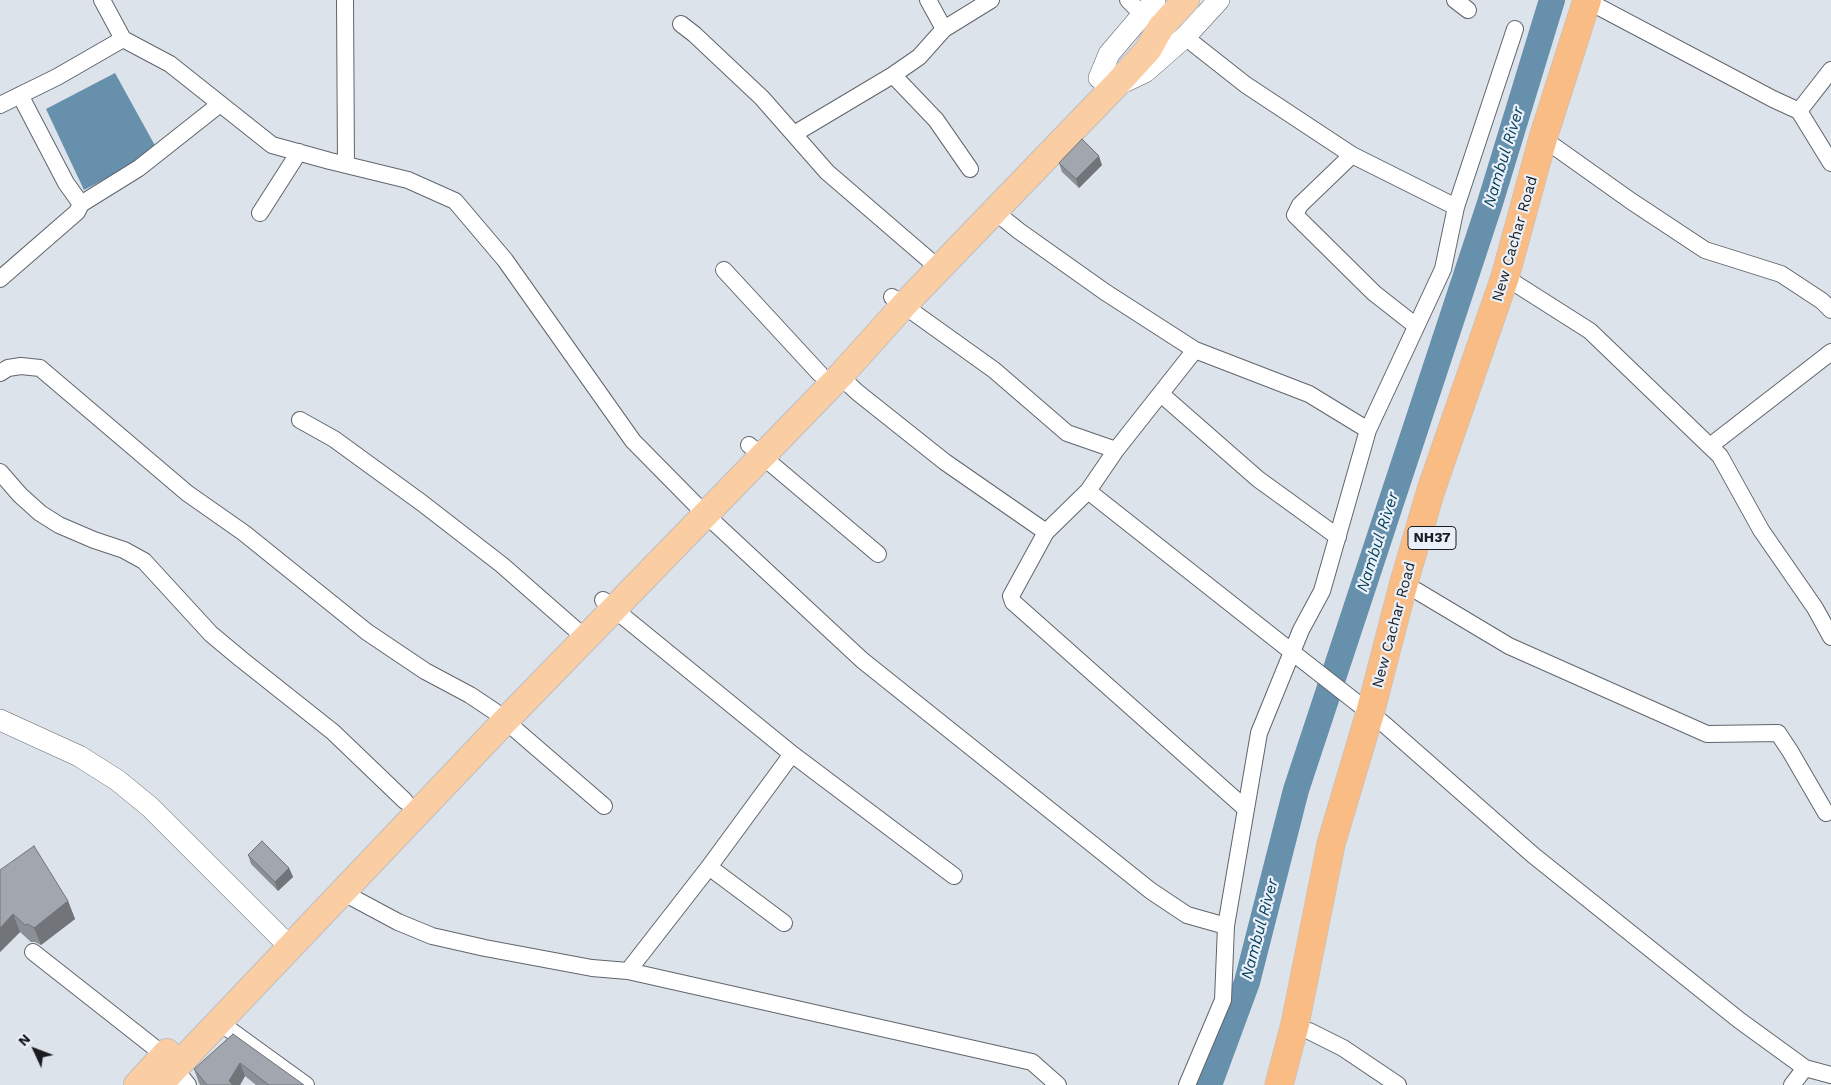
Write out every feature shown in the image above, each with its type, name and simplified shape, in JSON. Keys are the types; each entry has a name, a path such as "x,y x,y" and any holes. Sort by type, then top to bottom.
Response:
{"highway":[{"name":"New Cachar Road","path":"1295,1085 1309,1031 1404,582 1426,507 1511,281 1556,147 1596,2"},
{"name":"New Cachar Road","path":"1279,1085 1295,1024 1331,844 1375,716 1402,660 1417,591 1444,498 1497,351 1543,138 1596,2"}],"main road":[{"path":"898,301 928,258 981,200 1127,62 1147,10 1186,0"},
{"path":"172,1074 405,801 499,716 830,375 898,301 994,211 1107,82"},
{"path":"137,1085 172,1074 220,1022 284,941 342,892 575,629 609,604"}],"street":[{"path":"102,0 123,39 170,64 272,144 408,180 455,201 505,260 633,440 700,509 862,660 1151,891 1187,915 1226,926"},
{"path":"345,0 346,165"},
{"path":"928,0 944,29"},
{"path":"794,134 893,75 919,57 944,29 991,0"},
{"path":"1147,10 1109,54 1107,82 1145,72 1185,37 1219,0"},
{"path":"1455,0 1468,10"},
{"path":"1596,2 1773,100 1799,111 1831,163"},
{"path":"681,24 762,98 827,172 928,258"},
{"path":"1188,1085 1223,1000 1226,926 1259,733 1301,630 1322,591 1368,430 1443,268 1456,207 1515,29"},
{"path":"1185,37 1246,85 1352,155 1456,207"},
{"path":"0,105 57,77 123,39"},
{"path":"1799,111 1831,70"},
{"path":"893,75 936,120 970,169"},
{"path":"20,95 66,183 81,204"},
{"path":"0,279 77,212 81,204 139,168 220,104"},
{"path":"1556,147 1631,201 1705,250 1781,274 1822,301 1831,310"},
{"path":"260,214 299,152"},
{"path":"1352,155 1300,205 1295,215 1374,294 1416,326"},
{"path":"994,211 1105,292 1195,350 1309,394 1368,430"},
{"path":"724,270 830,375 857,392 946,462 1046,532"},
{"path":"1511,281 1590,331 1720,456 1761,530 1815,608 1831,637"},
{"path":"898,301 994,370 1067,433 1116,450"},
{"path":"1195,350 1116,450 1088,491 1046,532 1010,596 1013,602 1246,809"},
{"path":"1710,446 1831,352"},
{"path":"0,373 8,368 22,366 40,368 187,493 244,533 367,632 425,671 470,695 499,716 604,806"},
{"path":"1160,394 1258,480 1338,538"},
{"path":"300,420 334,438 502,564 575,629"},
{"path":"756,451 878,554"},
{"path":"0,472 20,495 40,513 59,525 124,550 144,561 211,634 333,732 405,801"},
{"path":"1088,491 1375,716 1533,855 1739,1020 1806,1068 1831,1075"},
{"path":"1417,591 1510,646 1708,734 1778,733 1826,813"},
{"path":"609,604 792,754 954,876"},
{"path":"0,720 79,756 116,780 150,807 284,941"},
{"path":"628,971 709,868 792,754"},
{"path":"709,868 784,922"},
{"path":"342,892 398,922 432,936 592,968 628,971 1032,1062 1058,1085"},
{"path":"33,952 172,1074"},
{"path":"220,1022 306,1085"},
{"path":"1309,1031 1343,1048 1398,1085"},
{"path":"1792,1085 1806,1068"}],"water":[{"path":"115,73 158,151 84,190 46,109"}],"building":[{"path":"1082,139 1099,156 1076,179 1059,163"},
{"path":"262,841 289,868 275,882 248,855"},
{"path":"34,846 68,901 34,928 28,924 25,925 13,914 0,928 0,870"},
{"path":"233,1034 304,1085 269,1085 240,1063 229,1081 233,1085 207,1085 194,1069"}],"waterway":[{"name":"Nambul River","path":"1209,1085 1247,982 1296,790 1490,203 1552,0"}]}
